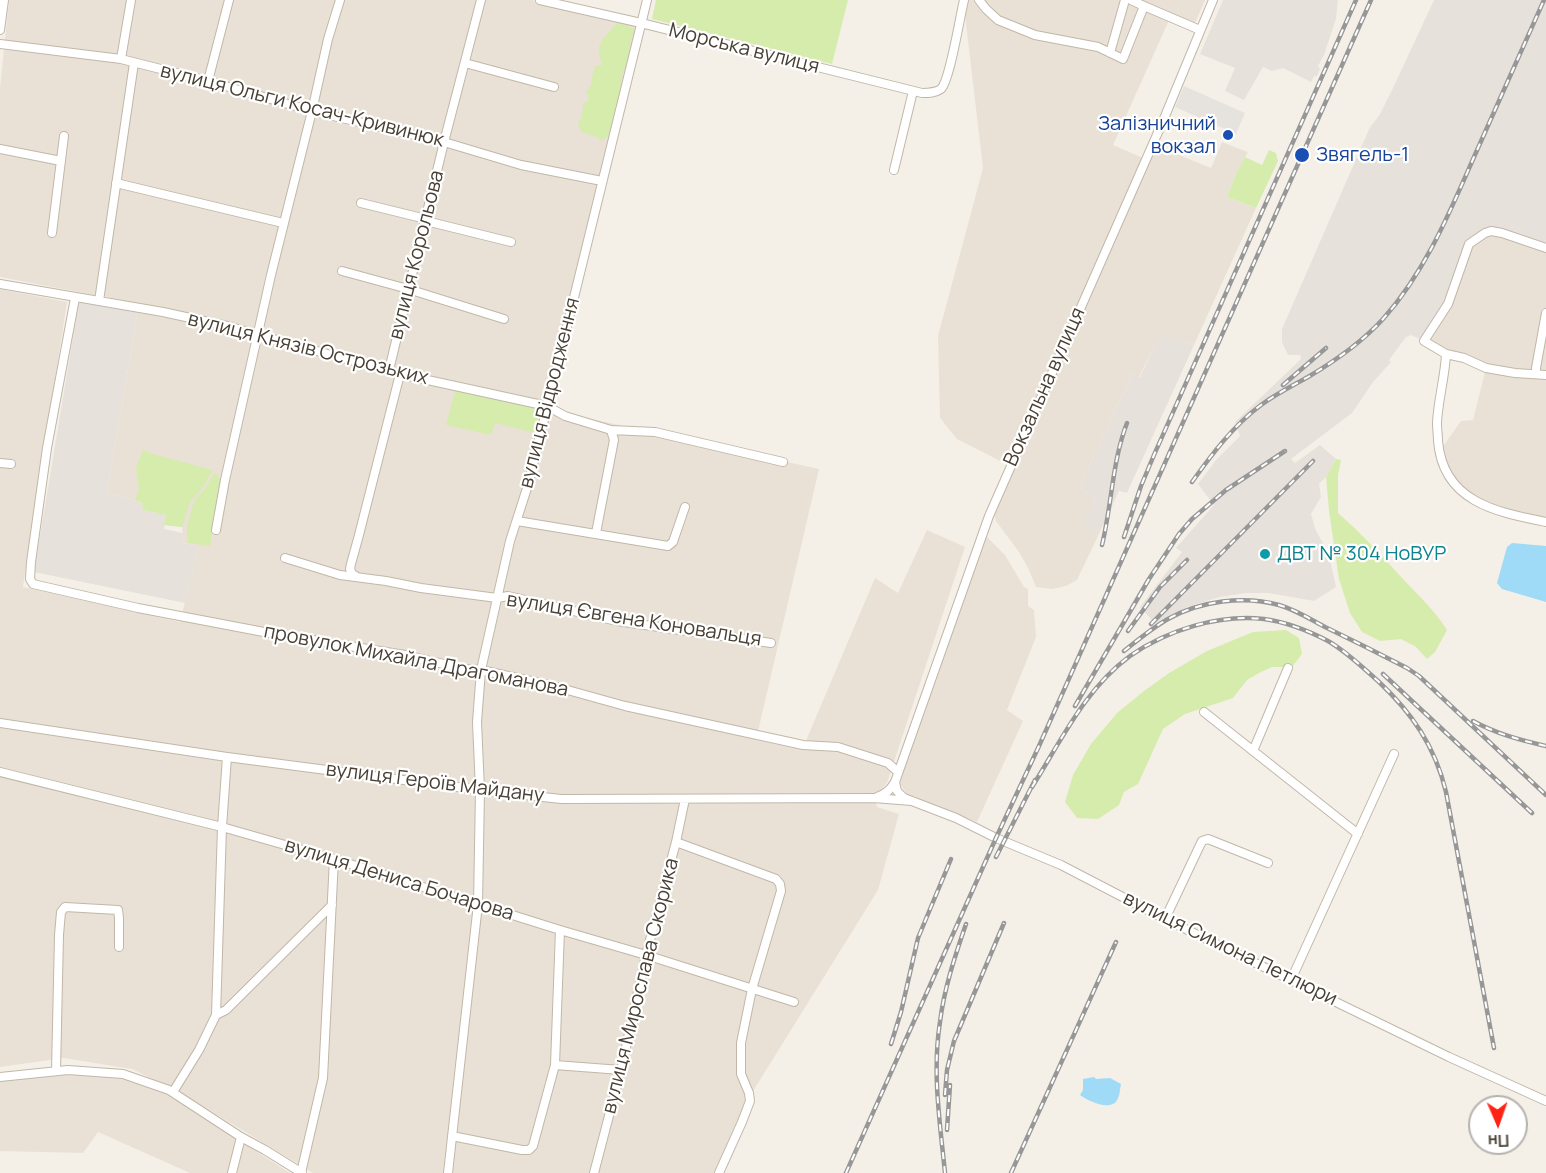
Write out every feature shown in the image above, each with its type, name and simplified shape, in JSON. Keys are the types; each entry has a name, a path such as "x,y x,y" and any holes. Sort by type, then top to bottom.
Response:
{"street":[{"path":"0,30 3,0"},
{"path":"121,59 130,0"},
{"path":"208,81 229,0"},
{"path":"216,530 225,480 284,223 328,39 340,0"},
{"name":"вулиця Корольова","path":"389,370 481,0"},
{"name":"Морська вулиця","path":"540,0 922,93 934,93 944,83 964,0"},
{"name":"вулиця Відродження","path":"448,1173 478,904 480,790 477,722 481,670 510,541 528,485 647,0"},
{"path":"979,0 998,20 1035,35 1098,47 1123,59 1144,6"},
{"path":"1110,53 1125,0"},
{"path":"1131,0 1200,30"},
{"name":"Вокзальна вулиця","path":"895,782 989,516 1163,121 1213,0"},
{"name":"вулиця Ольги Косач-Кривинюк","path":"0,44 121,59 312,111 444,142 521,165 602,182"},
{"path":"99,301 134,63"},
{"path":"465,63 554,87"},
{"path":"894,170 913,91"},
{"path":"52,233 64,136"},
{"path":"0,149 61,161"},
{"path":"116,183 284,223"},
{"path":"361,203 511,242"},
{"path":"1546,248 1491,231 1469,244 1448,304 1424,341 1446,354 1464,358 1486,368 1546,375"},
{"path":"342,271 504,319"},
{"name":"вулиця Князів Острозьких","path":"0,284 163,312 400,374 547,406 565,416 611,430 655,432 783,462"},
{"name":"провулок Михайла Драгоманова","path":"75,298 48,448 31,562 30,579 33,584 138,608 481,670 553,686 624,706 803,745 838,747 888,763 898,772"},
{"path":"1536,374 1546,313"},
{"path":"1446,354 1446,369 1437,423 1439,452 1452,482 1463,493 1488,508 1509,515 1546,522"},
{"path":"360,578 352,574 350,569 400,374"},
{"path":"596,533 614,440 611,430"},
{"path":"0,463 11,464"},
{"path":"517,521 668,546 674,542 685,507"},
{"name":"вулиця Євгена Коновальця","path":"285,558 340,575 497,598 508,596 617,621 771,643"},
{"path":"1253,751 1288,668"},
{"path":"1204,712 1358,834"},
{"name":"вулиця Героїв Майдану","path":"0,723 227,758 561,799 873,798 912,801"},
{"path":"1291,980 1394,754"},
{"path":"173,1092 199,1050 216,1015 222,827 227,758"},
{"name":"вулиця Дениса Бочарова","path":"0,772 222,827 334,859 794,1002"},
{"path":"873,798 884,795 895,782"},
{"path":"895,782 897,791 904,798 912,801"},
{"name":"вулиця Мирослава Скорика","path":"594,1173 686,799"},
{"name":"вулиця Симона Петлюри","path":"912,801 1061,865 1165,919 1449,1057 1546,1101"},
{"path":"1165,919 1202,841 1208,839 1268,863"},
{"path":"676,842 776,879 781,891 752,989 741,1043 741,1074 750,1101 719,1173"},
{"path":"0,1077 68,1070 123,1074 173,1092 241,1137 302,1173 323,1078 334,859"},
{"path":"216,1015 226,1010 332,905"},
{"path":"57,1071 61,912 65,907 118,910 119,947"},
{"path":"452,1136 522,1150 529,1150 533,1146 555,1065 560,930"},
{"path":"555,1065 621,1070"},
{"path":"232,1173 241,1137"}],"shaded area":[{"path":"9,0 532,0 637,26 545,401 382,365 248,328 104,296 0,277 0,88"},
{"path":"969,0 1205,0 1193,28 1170,18 1113,145 1150,161 1157,146 1211,168 1222,142 1248,152 1227,197 1256,208 1194,345 1161,333 1139,377 1132,374 1079,488 1095,498 1083,525 1098,536 1077,580 1066,586 1052,589 1036,587 1019,552 996,521 992,508 1010,466 957,439 940,418 938,336 983,168 965,15"},
{"path":"1223,0 1338,0 1336,19 1318,66 1320,69 1317,76 1314,76 1311,82 1283,68 1272,71 1263,67 1244,100 1225,91 1235,68 1200,54"},
{"path":"1434,0 1546,0 1546,246 1491,231 1469,244 1448,304 1424,341 1411,335 1406,337 1389,360 1391,362 1373,382 1352,413 1291,459 1295,463 1320,445 1336,459 1326,477 1319,484 1321,497 1311,514 1316,531 1328,551 1336,587 1314,601 1268,593 1246,593 1220,597 1187,607 1159,628 1140,607 1182,552 1176,548 1214,505 1198,484 1216,460 1240,436 1235,422 1301,359 1300,355 1288,355 1282,342 1282,329 1370,127 1379,116"},
{"path":"1184,86 1245,113 1236,134 1175,107"},
{"path":"1491,231 1546,248 1546,522 1509,515 1463,493 1439,452 1461,421 1473,420 1486,368 1424,341 1466,249"},
{"path":"0,289 67,302 23,587 180,622 199,546 184,543 182,527 164,525 166,515 143,510 142,502 107,493 138,310 551,410 819,469 756,740 802,750 875,578 898,593 927,530 965,547 888,780 882,790 874,793 877,807 899,814 878,890 745,1104 715,1173 313,1173 181,1093 132,1069 64,1058 0,1067"},
{"path":"79,301 138,310 107,493 142,502 143,510 166,515 164,529 183,533 184,543 199,546 185,603 34,572"},
{"path":"1161,332 1194,345 1127,493 1119,491 1098,536 1082,525 1095,498 1079,488 1132,374 1140,377"},
{"path":"985,535 1005,555 1024,587 1028,589 1028,606 1034,610 1036,637 1007,710 1023,721 977,822 908,795 900,784 901,774"},
{"path":"59,1074 120,1077 167,1094 290,1173 190,1173 98,1132 83,1153 0,1151 0,1080"}],"green space":[{"path":"656,0 848,0 832,64 652,19"},
{"path":"618,22 634,28 635,32 632,36 627,64 622,74 621,92 610,132 601,141 597,137 582,132 578,124 584,110 582,105 589,99 586,92 592,84 595,66 602,65 599,46"},
{"path":"1269,150 1276,153 1278,161 1256,208 1227,197 1245,157 1262,165"},
{"path":"455,391 541,410 535,433 495,423 491,435 446,425"},
{"path":"143,449 149,453 213,470 203,487 190,502 182,527 164,525 166,515 143,510 142,502 135,500 139,489 136,468"},
{"path":"1336,459 1341,460 1338,475 1338,513 1421,598 1447,630 1435,652 1427,659 1416,647 1401,639 1380,641 1362,632 1350,613 1339,579 1329,511 1326,477"},
{"path":"215,472 221,481 210,546 187,543 187,527 193,504"},
{"path":"1286,630 1299,638 1302,654 1292,667 1272,667 1259,673 1247,680 1233,698 1185,714 1163,729 1138,784 1124,792 1119,805 1098,819 1077,818 1065,802 1073,775 1091,744 1117,713 1169,673 1207,651 1253,632"}],"water":[{"path":"1512,543 1546,546 1546,602 1502,589 1497,583 1507,547"},
{"path":"1094,1077 1096,1079 1110,1078 1121,1084 1119,1096 1111,1105 1100,1104 1080,1095 1083,1090 1083,1079"}],"railway":[{"path":"1124,537 1154,455 1356,0"},
{"path":"846,1173 1371,0"},
{"path":"1192,482 1224,441 1251,413 1272,397 1348,351 1366,336 1398,301 1435,242 1544,0"},
{"path":"1283,385 1326,348"},
{"path":"1102,545 1118,453 1127,423"},
{"path":"1075,706 1149,579 1179,534 1192,519 1226,490 1285,451"},
{"path":"1151,624 1313,461"},
{"path":"1128,631 1160,587 1187,560"},
{"path":"1124,651 1162,623 1181,613 1208,604 1251,600 1285,607 1419,676 1546,795"},
{"path":"1032,787 1075,717 1100,684 1130,656 1160,639 1194,626 1247,618 1281,622 1328,641 1360,665 1401,705 1421,731 1436,760 1446,792 1494,1048"},
{"path":"1383,674 1532,813"},
{"path":"1473,721 1491,730 1546,746"},
{"path":"996,857 1035,780"},
{"path":"891,1044 918,938 951,859"},
{"path":"945,1095 947,1070 954,1041 1004,923"},
{"path":"945,1173 938,1098 938,1041 947,985 966,924"},
{"path":"1011,1173 1116,942"},
{"path":"947,1130 950,1085"}],"place":[{"name":"Залізничний вокзал","path":"1228,135"},
{"name":"Звягель-1","path":"1302,155"},
{"name":"ДВТ № 304 НоВУР","path":"1265,554"}]}
